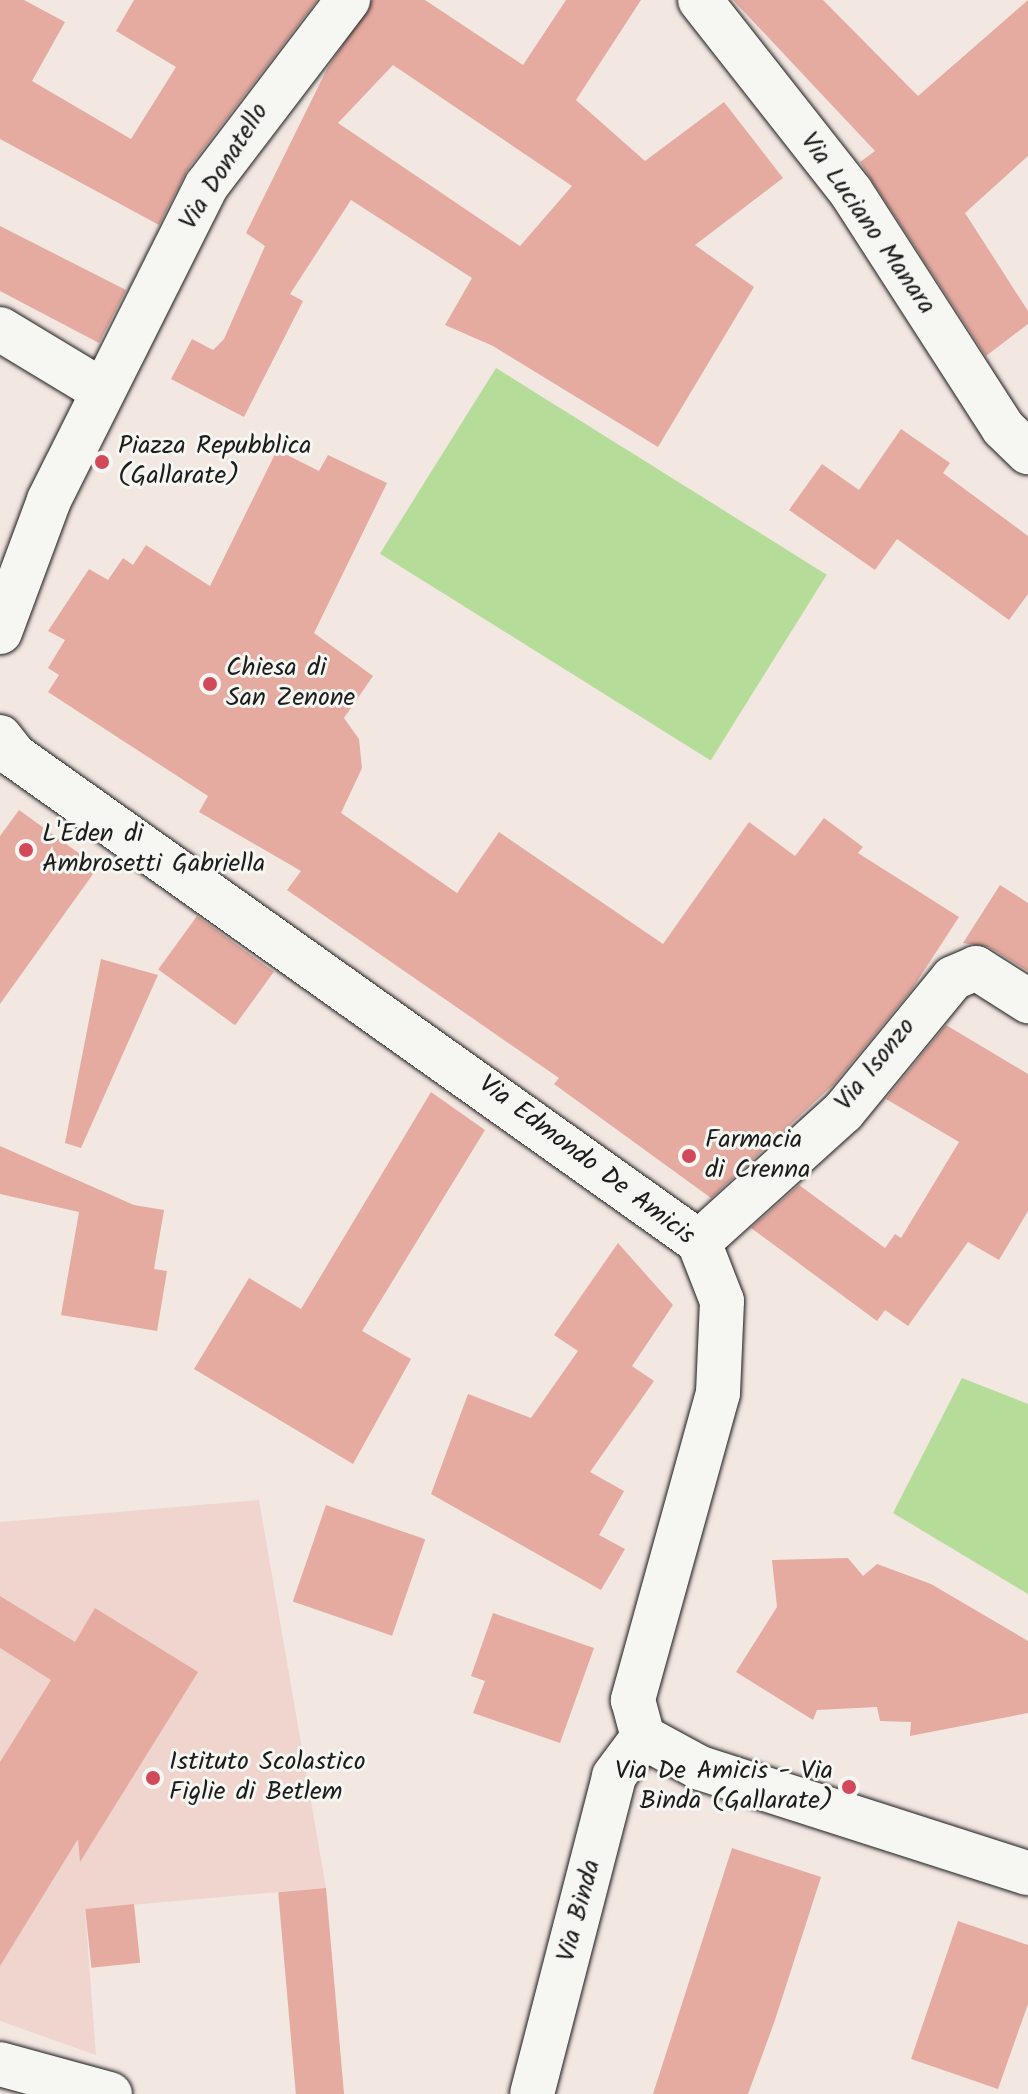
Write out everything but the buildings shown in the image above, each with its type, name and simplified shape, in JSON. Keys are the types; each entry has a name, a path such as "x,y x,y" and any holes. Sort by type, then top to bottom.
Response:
{"street":[{"name":"Via Donatello","path":"0,632 7,580 207,185 348,0"},
{"name":"Via Luciano Manara","path":"700,0 851,192 1003,428 1028,452"},
{"path":"0,329 101,390"},
{"name":"Via Edmondo De Amicis","path":"0,737 15,756 699,1242 722,1301 718,1393 633,1700 643,1737"},
{"name":"Via Isonzo","path":"699,1242 843,1112 945,984 976,968 1028,1001"},
{"path":"643,1737 700,1768 1028,1873"},
{"name":"Via Binda","path":"532,2094 614,1776 643,1737"},
{"path":"0,2064 110,2094"}],"shaded area":[{"name":"Istituto Scolastico Figlie di Betlem","path":"259,1500 326,1888 85,1909 96,2055 0,2021 0,1522"}],"green space":[{"path":"496,368 827,575 711,760 380,554"},
{"path":"962,1378 1028,1404 1028,1594 893,1513"}],"place":[{"name":"Piazza Repubblica (Gallarate)","path":"102,462"},
{"name":"Chiesa di San Zenone","path":"210,684"},
{"name":"L'Eden di Ambrosetti Gabriella","path":"26,850"},
{"name":"Farmacia di Crenna","path":"689,1156"},
{"name":"Istituto Scolastico Figlie di Betlem","path":"153,1778"},
{"name":"Via De Amicis - Via Binda (Gallarate)","path":"849,1787"}]}
